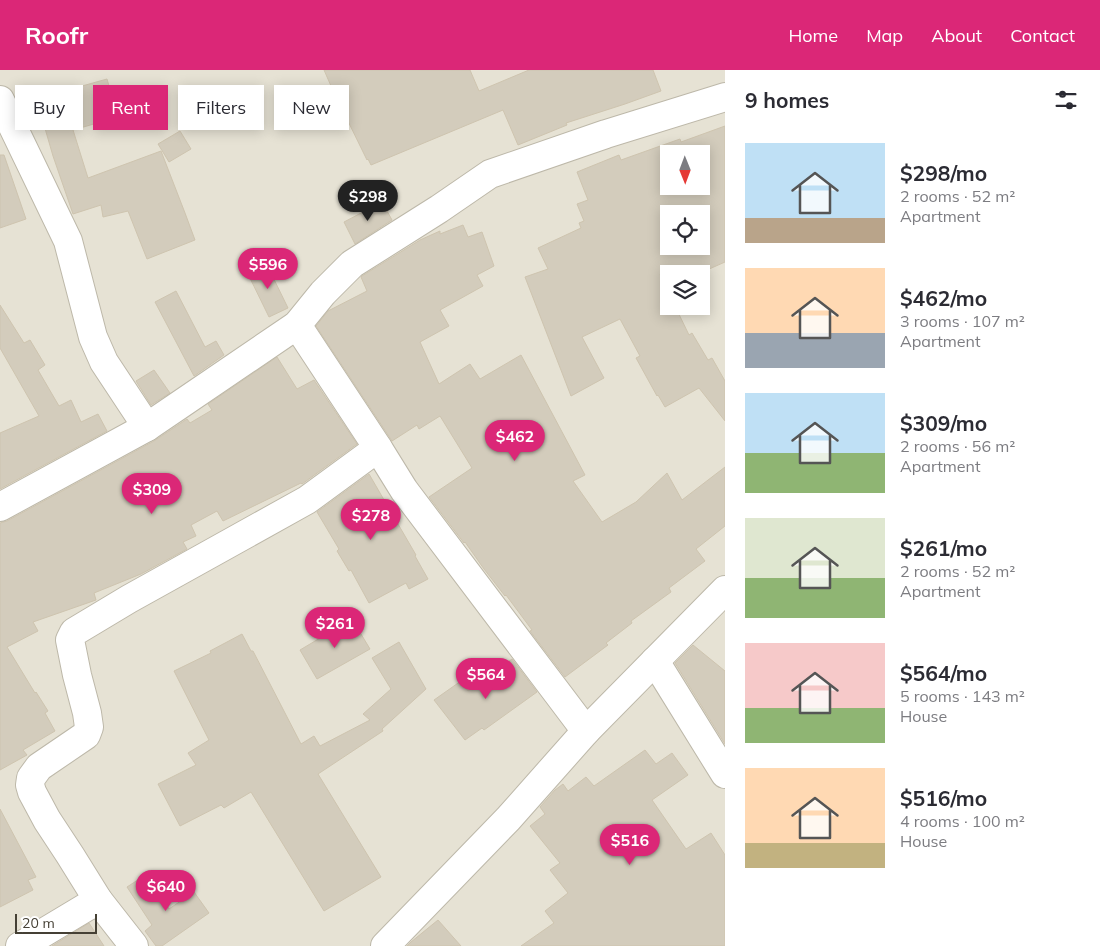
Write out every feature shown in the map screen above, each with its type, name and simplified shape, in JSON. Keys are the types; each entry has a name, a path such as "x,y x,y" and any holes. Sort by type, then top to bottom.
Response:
{"street":[{"path":"0,507 147,427 297,325 323,293 352,264 490,174 606,134 725,97"},
{"path":"0,100 68,241 93,337 104,362 147,427"},
{"path":"297,325 404,490 586,731"},
{"path":"134,946 98,900 47,820 30,785 31,778 39,768 86,735 89,727 88,713 77,675 70,640 74,632 129,599 307,500 378,448"},
{"path":"385,946 508,819 586,731 725,590"},
{"path":"655,661 725,774"},
{"path":"20,946 98,900"}],"shaded area":[{"path":"0,70 725,70 725,946 0,946"}],"building":[{"path":"324,70 470,70 479,91 529,70 653,70 661,91 566,123 567,125 518,145 503,110 371,165 349,123 349,85 331,85"},
{"path":"107,79 109,85 93,85 93,124 83,127 83,86"},
{"path":"725,126 725,262 710,269 710,265 660,265 660,315 679,315 689,335 692,333 708,360 712,358 725,381 725,421 699,388 665,407 636,358 640,356 620,319 582,337 604,378 571,396 525,277 548,269 538,248 581,228 579,223 584,221 577,204 588,200 577,172 619,155 621,160 660,146 660,195 710,195 710,145 663,145 680,139 681,142"},
{"path":"45,130 73,130 88,178 161,151 195,240 147,259 128,211 103,217 101,205 73,214"},
{"path":"180,131 191,149 169,162 158,144"},
{"path":"0,155 4,155 26,219 0,228"},
{"path":"382,202 392,220 355,244 344,222"},
{"path":"463,225 468,237 482,232 494,266 477,275 483,286 440,310 449,326 420,342 439,384 470,364 480,379 521,355 585,475 573,481 602,522 636,502 667,473 682,500 725,467 725,526 696,549 705,561 669,588 671,592 631,621 632,623 606,643 608,645 565,677 530,631 532,630 506,595 429,497 472,468 440,416 419,429 417,425 392,441 316,326 328,311 367,291 362,276 420,240 440,231 440,234"},
{"path":"266,263 288,308 269,317 247,272"},
{"path":"176,291 205,347 216,341 224,355 194,376 155,302"},
{"path":"0,305 24,343 30,340 45,365 38,370 59,406 71,400 81,422 98,414 107,431 0,489 0,433 39,416 0,348"},
{"path":"277,357 297,389 314,380 357,444 302,484 223,521 217,511 191,525 196,536 183,542 187,549 141,574 94,593 96,600 33,622 38,631 7,647 48,711 45,713 55,731 23,750 27,755 0,770 0,523 7,521 154,441 187,419 190,423 212,410 208,404"},
{"path":"154,370 170,393 151,405 136,381"},
{"path":"369,474 428,579 409,589 406,583 369,603 351,570 349,571 337,551 339,549 317,512"},
{"path":"352,619 370,649 317,679 300,650"},
{"path":"242,634 251,651 253,651 301,744 314,736 320,746 370,720 363,714 391,689 372,658 399,642 426,689 382,729 383,731 318,774 381,877 324,911 251,792 224,808 221,805 180,826 158,784 196,765 188,753 209,740 174,671 211,653 210,651"},
{"path":"693,645 725,671 725,744 675,663"},
{"path":"512,659 537,692 484,730 482,728 465,740 434,700 461,681 468,691"},
{"path":"645,750 656,764 672,753 688,775 652,800 686,849 711,833 725,855 725,946 521,946 554,923 545,911 568,893 550,870 560,863 530,826 545,814 540,807 563,784 568,791 586,777 594,786"},
{"path":"0,809 36,877 28,880 33,890 0,907"},
{"path":"147,874 169,909 194,892 209,913 162,946 156,946 145,931 152,925 127,887"},
{"path":"438,920 461,946 407,946 411,942"},
{"path":"89,923 104,946 52,946"}]}
